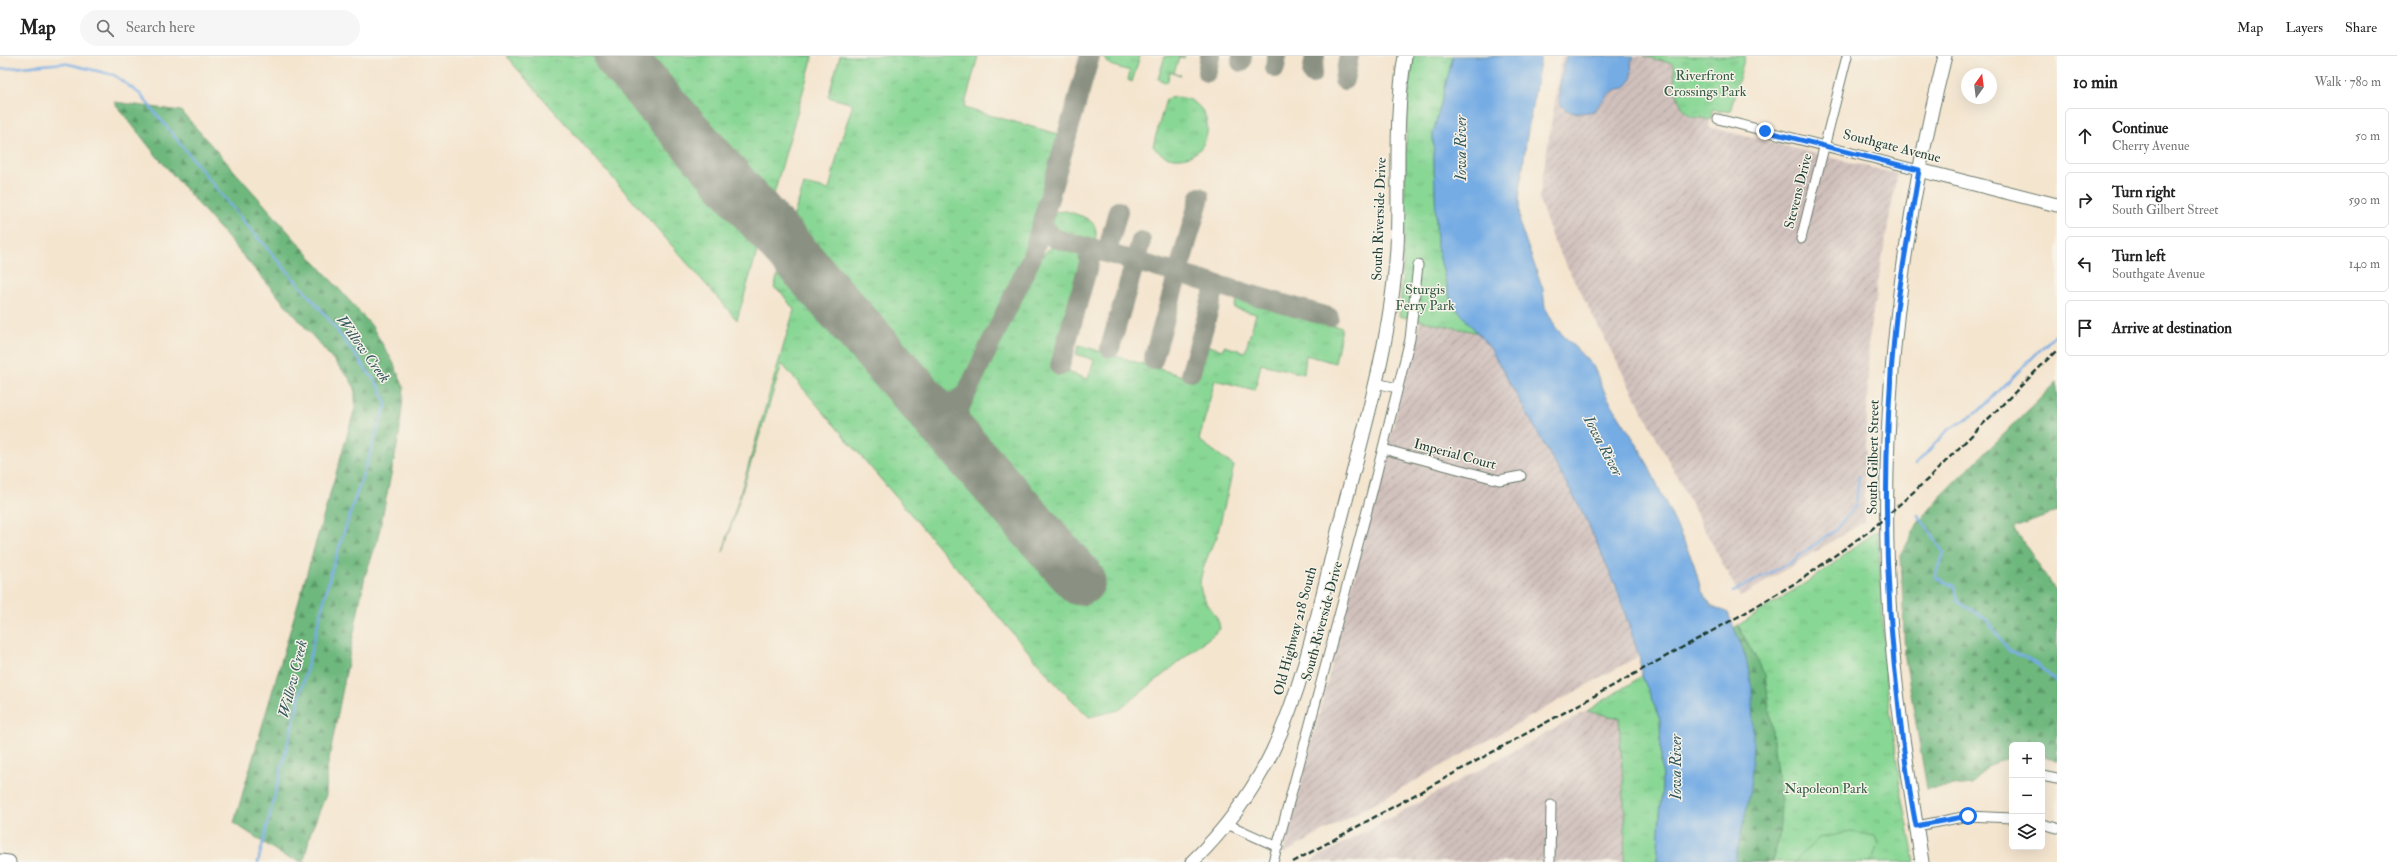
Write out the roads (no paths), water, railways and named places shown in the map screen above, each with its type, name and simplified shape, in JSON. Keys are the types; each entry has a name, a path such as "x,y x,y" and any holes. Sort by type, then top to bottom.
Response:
{"main road":[{"name":"South Riverside Drive","path":"1376,383 1390,310 1397,247 1397,146 1405,56"},
{"name":"South Gilbert Street","path":"1922,862 1907,772 1896,684 1888,578 1887,516 1890,414 1895,327 1919,170 1945,56"},
{"name":"Southgate Avenue","path":"1919,170 2057,205"},
{"name":"Old Highway 218 South","path":"1192,862 1227,824 1261,773 1282,731 1325,583 1376,383"},
{"path":"0,861 9,862"}],"street":[{"name":"Stevens Drive","path":"1801,239 1847,56"},
{"name":"Southgate Avenue","path":"1718,119 1919,170"},
{"name":"South Riverside Drive","path":"1273,862 1383,449 1414,318 1418,265"},
{"path":"1376,383 1397,388"},
{"name":"Imperial Court","path":"1383,449 1499,480 1521,476"},
{"path":"2045,776 2057,778"},
{"path":"1550,862 1551,806"},
{"path":"1916,826 1968,816 2009,818"},
{"path":"1227,824 1278,847"},
{"path":"2045,825 2057,828"}],"water":[{"name":"Iowa River","path":"1453,56 1541,56 1526,142 1519,199 1520,225 1543,289 1545,307 1556,328 1593,366 1606,395 1641,451 1656,482 1693,561 1701,590 1711,605 1728,613 1746,658 1752,688 1753,741 1751,788 1735,862 1657,862 1662,786 1660,719 1642,676 1639,656 1615,584 1585,517 1490,348 1451,302 1437,247 1433,134"},
{"path":"1566,56 1634,56 1631,62 1632,79 1624,88 1610,93 1594,111 1579,113 1569,111 1562,106 1560,99 1561,80"}],"waterway":[{"name":"Willow Creek","path":"0,69 64,63 114,75 140,94 238,215 323,312 380,388 386,404 331,572 258,862"},
{"path":"1916,464 1948,430 1979,411 2057,333"},
{"path":"1733,592 1789,563 1834,531 1856,505 1859,476"},
{"path":"1918,515 1943,552 1935,577 1954,586 1957,601 1987,620 2009,651 2037,663 2057,683"}],"railway":[{"path":"1293,862 1743,614 1802,579 1872,529 1928,479 2057,350"}],"park label":[{"name":"Riverfront Crossings Park","path":"1705,84"},
{"name":"Sturgis Ferry Park","path":"1425,298"},
{"name":"Napoleon Park","path":"1826,788"}]}
